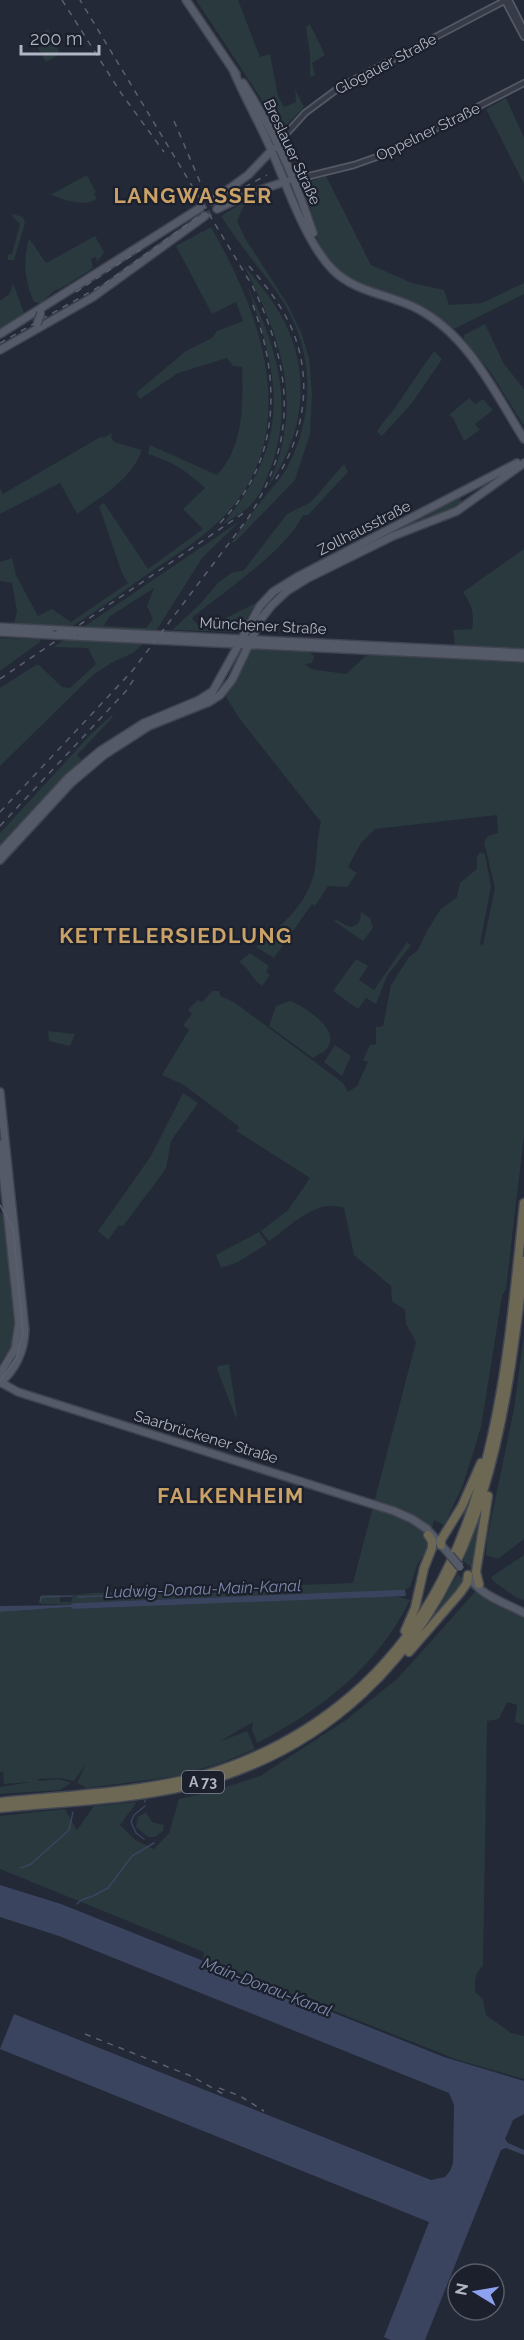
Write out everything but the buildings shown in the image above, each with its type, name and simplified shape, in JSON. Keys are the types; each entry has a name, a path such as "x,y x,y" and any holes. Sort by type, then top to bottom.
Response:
{"highway":[{"name":"A 73","path":"0,1802 143,1787 191,1778 230,1766 269,1750 310,1726 348,1698 388,1659 424,1611 452,1561 478,1493 494,1429 508,1346 524,1203"},
{"name":"A 73","path":"480,1587 476,1576 477,1567 494,1458 510,1378 524,1261"},
{"path":"432,1536 441,1537 446,1532 472,1485 494,1429"},
{"name":"A 73","path":"0,1808 152,1792 186,1786 226,1775 279,1753 314,1732 348,1707 385,1671 423,1624 450,1579 473,1525 494,1458"},
{"path":"430,1554 436,1549 445,1550 446,1532"},
{"name":"A 73","path":"388,1659 411,1618 430,1554 432,1536"},
{"path":"460,1593 466,1583 465,1572 473,1572 477,1567"},
{"path":"385,1671 396,1665 468,1585 480,1587"}],"main road":[{"name":"Breslauer Straße","path":"186,0 234,72 268,134 317,247 328,265 344,279 363,289 416,308 431,317 453,337 486,376 524,439"},
{"path":"212,201 245,178 274,148"},
{"path":"217,209 251,193 289,181"},
{"path":"0,334 200,208"},
{"path":"0,350 29,335 110,285 205,216"},
{"path":"29,335 46,304"},
{"name":"Zollhausstraße","path":"220,695 232,680 250,641 269,608 295,585 394,536 457,511 524,459"},
{"name":"Zollhausstraße","path":"220,681 263,602 286,583 519,465"},
{"name":"Münchener Straße","path":"0,627 76,633 524,653"},
{"name":"Münchener Straße","path":"0,632 57,632"},
{"name":"Münchener Straße","path":"250,641 524,658"},
{"path":"220,681 220,695"},
{"path":"0,852 87,765 139,732 207,695 220,681"},
{"path":"207,695 220,695"},
{"path":"188,707 207,703 220,695"},
{"path":"0,860 64,787"},
{"path":"0,1092 19,1323 14,1352 0,1374"},
{"path":"0,1144 4,1157 25,1332 23,1347 17,1362 0,1382"},
{"name":"Saarbrückener Straße","path":"0,1382 23,1394 256,1466 404,1516 420,1524 480,1587 524,1613"}],"street":[{"path":"507,0 524,30"},
{"path":"507,0 524,37"},
{"name":"Glogauer Straße","path":"274,148 306,112 342,85 507,0"},
{"name":"Oppelner Straße","path":"289,181 354,165 393,151 524,83"},
{"path":"268,134 286,134"}],"shaded area":[{"path":"196,0 238,0 260,57 270,54 278,96 284,107 296,102 295,89 304,107 279,133 262,100"},
{"path":"310,24 325,55 312,63 315,75 310,77 306,27"},
{"path":"48,29 60,54 46,62 32,38"},
{"path":"506,98 524,138 524,184 486,109"},
{"path":"87,175 96,192 94,194 97,199 91,202 78,203 46,193 52,194"},
{"path":"326,176 371,265 412,283 444,290 449,305 482,303 524,283 524,294 454,329 430,310 415,302 361,285 334,269 318,242 310,206 300,184"},
{"path":"246,201 237,221 245,238 288,305 301,332 309,358 312,393 310,434 295,480 234,543 232,542 248,518 287,468 296,449 306,408 307,386 306,365 295,324 278,294 221,216"},
{"path":"13,214 23,217 25,223 14,260 8,260 8,255 12,254 20,224 12,216"},
{"path":"211,227 245,295 258,332 266,370 268,407 264,444 251,479 228,512 211,529 84,619 69,627 14,623 17,611 12,583 0,581 0,562 12,558 16,575 38,616 52,609 71,622 128,583 122,573 99,506 104,503 148,569 203,529 183,509 205,488 178,467 148,454 150,445 217,475 226,464 237,438 242,410 242,367 233,366 227,358 178,373 140,399 136,393 186,351 212,338 217,331 243,321 236,302 212,314 176,246"},
{"path":"95,236 104,252 97,262 96,257 91,259 93,268 55,290 41,303 34,302 28,286 26,270 29,238 46,263"},
{"path":"243,264 279,312 290,334 297,356 300,378 297,423 290,445 268,487 279,456 285,427 287,400 284,372 269,319"},
{"path":"13,283 25,316 0,331 0,301 10,293"},
{"path":"247,285 273,351 281,396 281,419 271,467 260,493 240,514 222,525 245,495 260,466 270,437 274,410 267,351"},
{"path":"485,324 504,364 524,389 524,426 491,373 464,339 464,335"},
{"path":"434,351 442,359 412,403 382,436 377,432 379,428"},
{"path":"469,398 475,404 483,399 493,410 475,424 480,430 464,441 453,418 449,415"},
{"path":"112,433 111,437 114,442 142,450 137,461 123,479 96,501 77,514 60,483 0,514 0,488 3,494 102,436 103,438"},
{"path":"344,464 348,472 308,515 303,515 283,543 192,618 202,630 256,603 239,632 172,630 200,604 218,583 231,573 244,570 287,514 311,502"},
{"path":"459,496 464,505 324,565"},
{"path":"240,521 202,558 158,628 143,644 133,653 111,663 93,675 0,766 0,688 39,665 62,687 70,688 96,664 88,648 54,647","holes":["154,588 147,606 153,619 146,628 104,626 109,617"]},
{"path":"524,549 524,649 455,647 453,630 472,629 473,624 472,609 463,592"},
{"path":"0,638 41,639 0,671"},
{"path":"254,646 309,652 314,656 312,663 305,664 311,669 346,674 368,654 524,663 524,1135 506,1289 502,1296 481,1427 463,1485 444,1525 434,1520 427,1550 417,1565 410,1587 405,1590 74,1603 71,1605 41,1604 41,1595 60,1595 60,1602 71,1602 73,1595 93,1593 353,1583 416,1342 406,1324 405,1310 392,1301 391,1286 354,1255 344,1208 334,1206 314,1210 269,1241 261,1231 288,1210 310,1178 235,1130 239,1129 238,1126 184,1085 162,1075 189,1030 183,1025 192,1014 188,1010 198,1000 202,1002 212,991 219,991 220,996 234,1002 343,1083 348,1092 357,1086 368,1062 363,1060 370,1045 376,1044 376,1027 383,1026 391,985 409,957 418,950 440,910 457,897 460,883 477,869 477,857 480,852 485,854 491,886 480,944 483,945 495,888 484,842 488,836 498,833 497,815 375,829 361,843 348,867 357,873 347,887 328,886 315,906 312,904 274,958 256,947 293,913 307,893 315,869 321,822 239,718 225,695"},
{"path":"112,715 113,717 77,755 82,760 0,846 0,833 91,734"},
{"path":"361,912 370,918 373,928 363,941 334,921 350,927 356,925"},
{"path":"407,942 411,945 387,976 376,1004 366,998 358,1009 333,991 356,959 368,966 359,980 374,990"},
{"path":"250,953 269,966 266,972 270,975 262,986 239,962"},
{"path":"290,1001 319,1019 329,1033 330,1040 327,1049 313,1058 269,1026 276,1006"},
{"path":"48,1031 75,1034 70,1046 49,1041"},
{"path":"335,1045 351,1056 342,1076 324,1062"},
{"path":"183,1093 198,1103 171,1141 166,1168 123,1226 119,1225 108,1240 98,1231 151,1156"},
{"path":"0,1212 6,1218 17,1329 14,1344 0,1363"},
{"path":"259,1232 267,1244 238,1262 221,1268 216,1255"},
{"path":"524,1334 524,1539 498,1559 486,1555 487,1539 514,1409"},
{"path":"229,1364 236,1418 217,1369 218,1366"},
{"path":"480,1518 475,1566 472,1568 463,1561"},
{"path":"524,1555 524,1600 517,1598 493,1581 491,1577"},
{"path":"458,1574 465,1581 428,1626"},
{"path":"475,1592 524,1618 524,1725 515,1722 517,1705 507,1702 499,1719 487,1721 483,1966 475,1981 475,1992 483,1999 486,2015 511,2033 524,2036 524,2079 458,2060 203,1959 204,1952 0,1869 0,1816 65,1809 77,1830 94,1806 137,1802 120,1825 135,1840 154,1849 169,1833 179,1799 260,1776 346,1720 398,1678"},
{"path":"396,1596 410,1600 397,1624 382,1646 346,1684 303,1716 257,1743 252,1729 253,1722 219,1742 247,1731 255,1749 221,1763 177,1776 87,1788 77,1783 86,1764 74,1781 60,1778 37,1779 40,1781 59,1779 71,1783 60,1790 0,1794 0,1787 31,1782 4,1784 3,1772 0,1772 0,1612 71,1607 72,1609"},
{"path":"146,1812 152,1822 164,1825 163,1831 155,1837 148,1837 136,1827 138,1817"}],"water":[{"path":"405,1590 406,1596 72,1609 71,1607 0,1612 0,1606"},
{"name":"Main-Donau-Kanal","path":"0,1885 61,1904 444,2057 524,2081 524,2114 513,2120 505,2139 508,2143 524,2150 524,2155 506,2148 501,2150 456,2262 446,2262 446,2288 425,2340 391,2340 384,2337 429,2222 0,2049 14,2014 431,2180 445,2177 453,2163 454,2105 449,2093 59,1936 0,1917"}],"waterway":[{"name":"Ludwig-Donau-Main-Kanal","path":"78,1597 161,1593"},
{"path":"40,1602 41,1597 72,1596"},
{"path":"144,1839 136,1833 131,1822 134,1815 145,1806"},
{"path":"21,1868 31,1864 69,1830 73,1812"},
{"path":"77,1904 108,1888 132,1856 154,1843"}],"tunnel":[{"path":"200,208 212,201"},
{"path":"205,216 217,209"}],"tram line":[{"path":"0,1205 13,1228 23,1331 17,1357 0,1381"}],"railway":[{"path":"62,0 121,93 164,152"},
{"path":"0,812 133,670 248,518 264,489 276,460 282,432 284,404 282,375 276,347 253,287 80,0"},
{"path":"174,121 206,196"},
{"path":"213,204 267,175"},
{"path":"0,343 104,284 203,213"},
{"path":"76,292 146,246"},
{"path":"249,266 285,315 294,335 303,377 301,419 287,460 276,479"},
{"path":"220,523 240,499 255,473 265,445 270,417 271,388 268,359 251,300"},
{"path":"0,679 248,510"},
{"path":"0,826 126,691 136,676"},
{"path":"85,2034 158,2063"},
{"path":"163,2065 191,2076 225,2095"},
{"path":"219,2088 240,2096 264,2111"}],"district":[{"name":"LANGWASSER","path":"193,195"},
{"name":"KETTELERSIEDLUNG","path":"176,935"},
{"name":"FALKENHEIM","path":"231,1495"}]}
